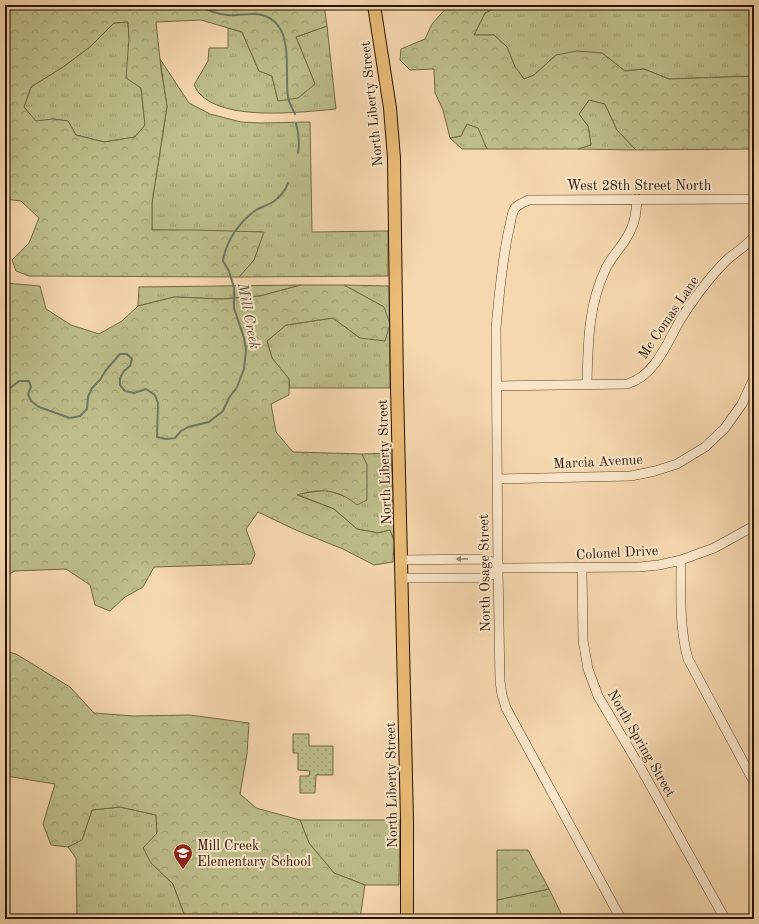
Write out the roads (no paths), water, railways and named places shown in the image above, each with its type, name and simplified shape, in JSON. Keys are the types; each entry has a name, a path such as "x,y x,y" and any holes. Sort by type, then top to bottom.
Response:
{"main road":[{"name":"North Liberty Street","path":"374,5 390,108 394,158 397,387 407,821 406,919"}],"street":[{"path":"587,384 588,339 595,295 607,267 632,229 636,216 637,199"},
{"name":"West 28th Street North","path":"524,202 529,200 754,199"},
{"name":"North Osage Street","path":"524,202 516,208 513,213 507,236 499,291 496,328 500,680 506,708 621,919"},
{"name":"Mc Comas Lane","path":"496,386 628,384 636,381 644,376 660,356 683,316 707,283 727,260 754,237"},
{"name":"Marcia Avenue","path":"497,478 631,476 655,471 677,464 705,447 725,428 742,404 754,378"},
{"name":"Colonel Drive","path":"401,560 482,559 490,561 498,568 639,567 681,560 714,548 754,526"},
{"path":"681,560 682,629 688,659 754,782"},
{"path":"402,578 483,578 491,575 498,568"},
{"name":"North Spring Street","path":"582,568 583,640 588,668 598,696 725,919"}],"waterway":[{"name":"Mill Creek","path":"200,5 210,11 224,15 262,15 273,20 280,28 284,38 286,50 288,97 295,114"},
{"name":"Mill Creek","path":"296,123 299,138 298,153"},
{"name":"Mill Creek","path":"5,392 19,381 29,381 31,387 28,394 31,401 39,407 70,418 80,416 87,409 88,397 92,388 120,354 127,354 132,359 130,366 124,371 120,378 120,385 125,391 134,393 146,389 155,395 158,403 157,437 166,439 175,438 181,431 188,427 209,422 223,411 229,398 237,387 244,369 246,350 244,338 234,308 234,288 229,271 223,261 227,246 234,232 244,220 256,210 271,203 280,196 288,183"}],"place":[{"name":"Mill Creek Elementary School","path":"183,870"}]}
